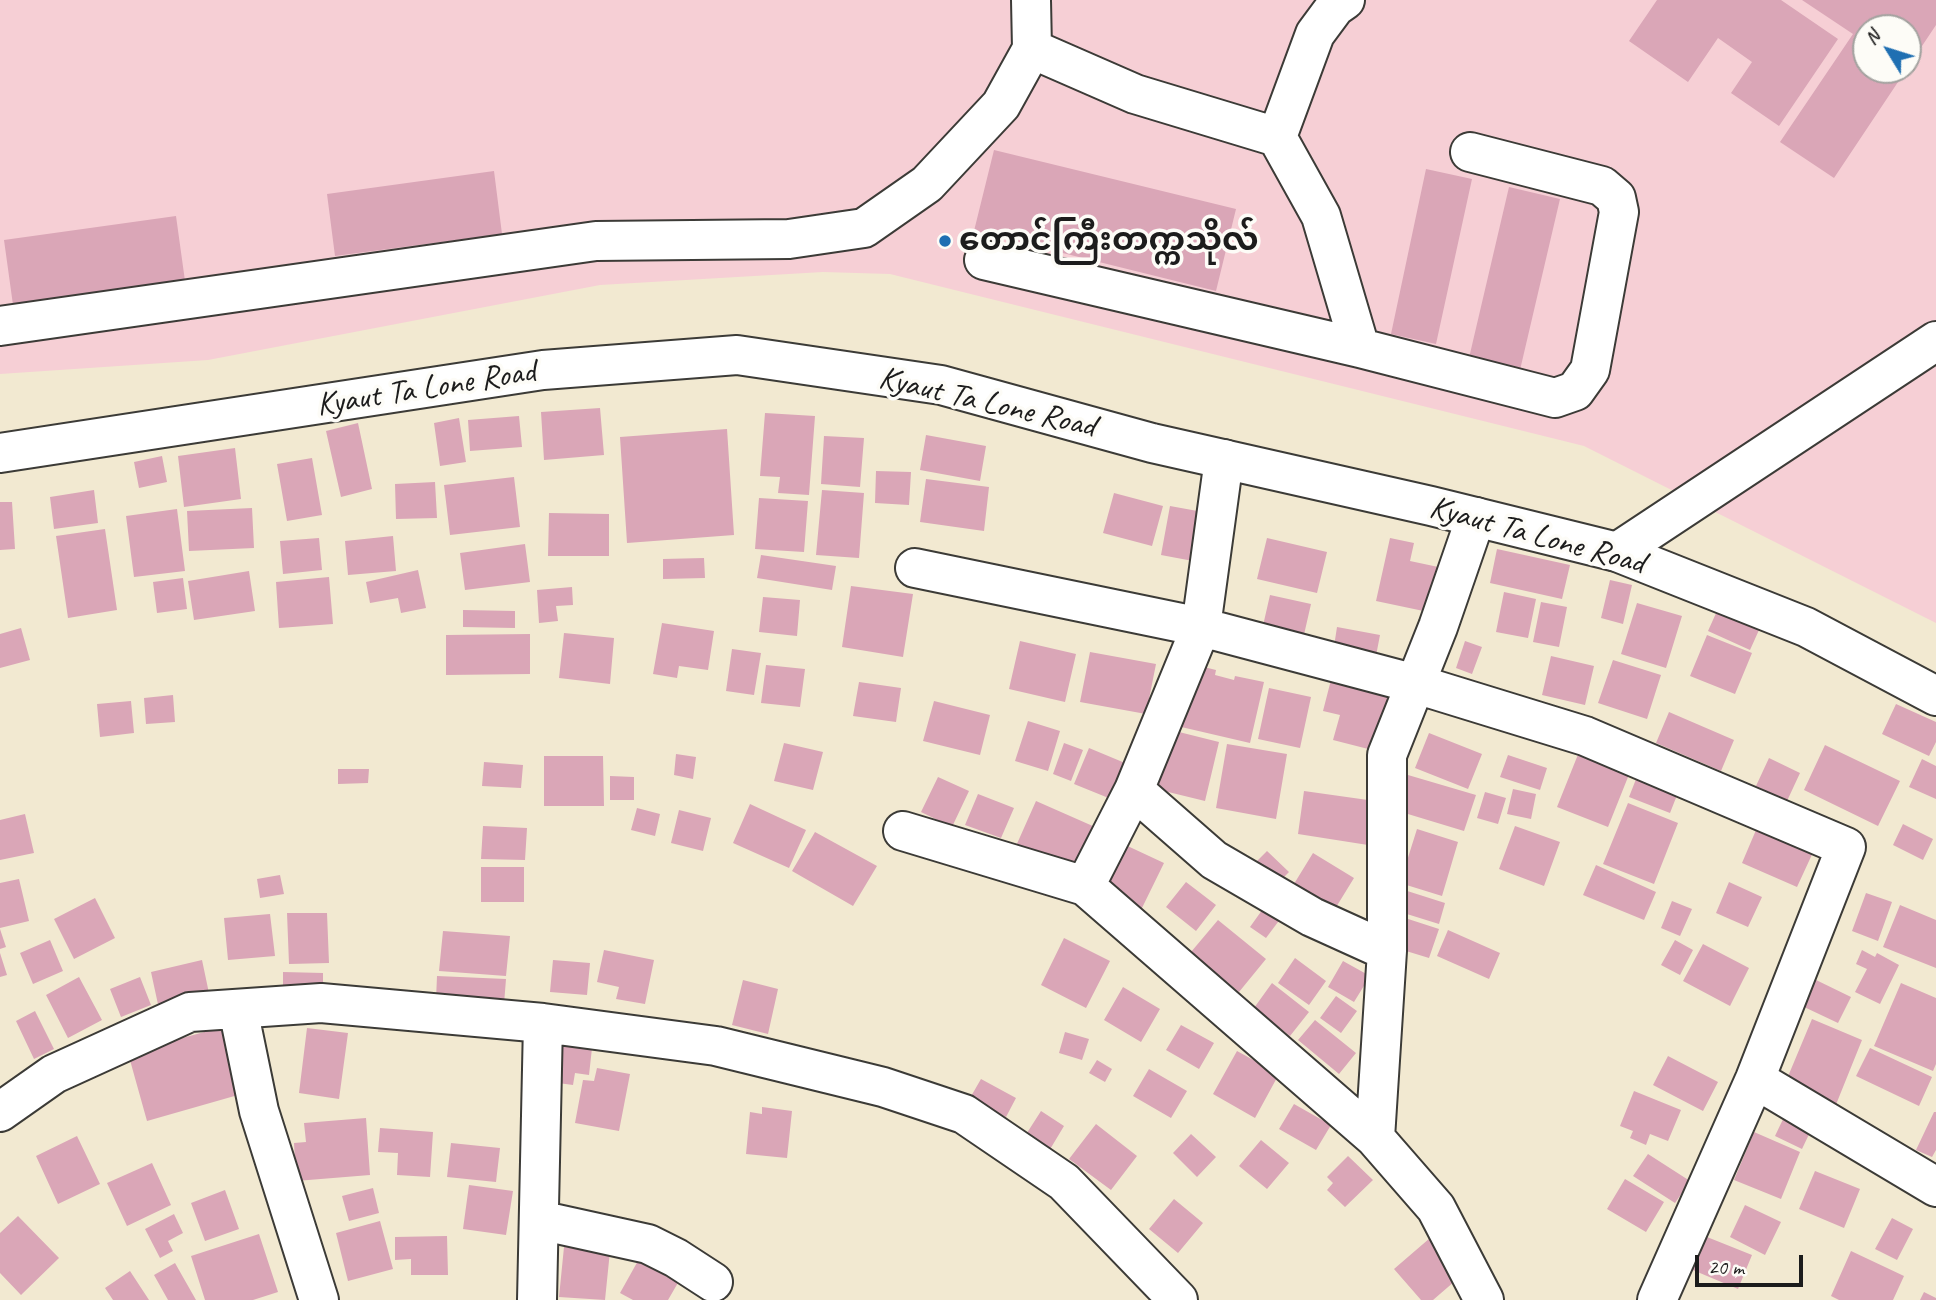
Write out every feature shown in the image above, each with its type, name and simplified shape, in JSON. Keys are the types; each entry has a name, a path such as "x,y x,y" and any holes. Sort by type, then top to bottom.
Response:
{"street":[{"path":"0,326 596,241 789,239 864,228 927,184 1001,105 1032,49 1031,0"},
{"path":"1277,137 1315,34 1335,7 1345,0"},
{"path":"1032,49 1135,94 1277,137 1321,216 1360,348"},
{"path":"984,260 1360,348 1555,398 1574,391 1590,370 1619,212 1616,198 1602,186 1469,152"},
{"path":"1617,552 1936,341"},
{"name":"Kyaut Ta Lone Road","path":"0,453 542,370 737,355 941,385 1152,443 1617,552 1806,628 1936,696"},
{"path":"1086,886 1134,790 1201,627 1224,459"},
{"path":"1375,1138 1387,951 1387,755 1438,627 1476,517"},
{"path":"915,568 1201,627 1416,684 1585,736 1846,847 1755,1080 1657,1300"},
{"path":"1134,790 1214,860 1312,917 1387,951"},
{"path":"903,831 1086,886 1375,1138 1436,1208 1484,1300"},
{"path":"0,1112 54,1074 190,1012 321,1003 542,1023 716,1046 883,1087 964,1114 1065,1182 1178,1300"},
{"path":"238,1009 260,1111 319,1300"},
{"path":"537,1300 542,1023"},
{"path":"1755,1080 1936,1187"},
{"path":"539,1220 648,1244 713,1282"}],"shaded area":[{"name":"တောင်ကြီးတက္ကသိုလ်","path":"0,0 1936,0 1936,623 1584,446 890,274 823,272 600,285 208,360 0,374"}],"building":[{"path":"1657,0 1781,0 1838,39 1779,126 1731,93 1752,62 1718,38 1688,82 1629,41"},
{"path":"1802,0 1936,0 1936,25 1922,46 1922,14 1852,14 1852,33"},
{"path":"1852,35 1852,84 1897,84 1834,178 1780,142"},
{"path":"994,150 1236,209 1216,291 974,231"},
{"path":"1426,169 1472,179 1436,344 1391,334"},
{"path":"494,171 502,234 335,256 327,194"},
{"path":"1509,187 1560,199 1520,370 1469,358"},
{"path":"176,216 185,281 13,305 4,240"},
{"path":"600,408 604,455 544,460 541,412"},
{"path":"765,413 815,416 809,495 778,493 780,477 760,476"},
{"path":"519,416 522,447 470,451 468,420"},
{"path":"459,418 466,462 440,466 434,423"},
{"path":"358,423 372,489 341,497 326,431"},
{"path":"727,429 734,535 627,543 620,437"},
{"path":"926,435 986,446 980,481 920,470"},
{"path":"824,436 864,438 860,487 821,484"},
{"path":"235,448 241,499 184,507 178,456"},
{"path":"162,456 167,482 139,488 134,462"},
{"path":"312,458 322,515 287,521 277,464"},
{"path":"876,471 911,472 909,505 875,503"},
{"path":"514,477 520,527 450,535 444,485"},
{"path":"926,479 989,487 984,531 920,522"},
{"path":"435,482 437,518 396,519 395,484"},
{"path":"94,490 98,523 54,529 50,497"},
{"path":"822,490 864,493 859,558 816,555"},
{"path":"1114,493 1163,506 1152,546 1103,533"},
{"path":"759,498 808,501 804,552 755,549"},
{"path":"0,502 12,502 15,549 0,550"},
{"path":"1170,506 1203,512 1193,561 1161,555"},
{"path":"252,508 254,548 189,551 187,511"},
{"path":"177,509 185,571 134,577 126,516"},
{"path":"549,513 609,514 609,556 548,556"},
{"path":"105,529 117,610 68,618 56,536"},
{"path":"393,536 396,571 348,575 345,541"},
{"path":"319,538 322,570 283,574 280,541"},
{"path":"1267,538 1327,552 1317,593 1257,579"},
{"path":"1390,538 1414,543 1410,561 1443,568 1433,613 1376,601"},
{"path":"525,544 530,582 465,590 460,553"},
{"path":"1497,549 1570,565 1562,599 1490,583"},
{"path":"761,555 836,566 832,590 757,578"},
{"path":"704,558 705,578 663,579 663,559"},
{"path":"418,570 426,608 401,613 398,598 370,603 366,582"},
{"path":"249,571 255,611 194,620 188,581"},
{"path":"329,577 333,624 279,628 276,582"},
{"path":"183,578 187,609 157,613 153,582"},
{"path":"1610,580 1632,585 1623,624 1601,618"},
{"path":"851,586 913,594 903,657 842,647"},
{"path":"572,587 573,605 556,606 558,621 539,623 537,590"},
{"path":"1504,592 1536,599 1528,638 1496,632"},
{"path":"1270,595 1311,604 1303,639 1262,630"},
{"path":"763,597 800,600 797,636 759,632"},
{"path":"1541,602 1567,607 1559,647 1533,642"},
{"path":"1637,603 1682,616 1666,668 1621,654"},
{"path":"463,610 515,611 515,628 463,627"},
{"path":"1717,611 1759,630 1750,650 1708,631"},
{"path":"662,623 714,631 708,670 679,666 677,678 653,674"},
{"path":"1337,627 1380,635 1375,661 1333,653"},
{"path":"21,628 30,660 0,668 0,634"},
{"path":"564,633 614,638 610,684 559,678"},
{"path":"530,634 530,674 446,675 446,635"},
{"path":"1707,635 1752,653 1735,694 1690,676"},
{"path":"1020,641 1076,654 1065,702 1009,689"},
{"path":"1465,641 1482,647 1472,674 1456,668"},
{"path":"732,649 761,653 754,695 726,691"},
{"path":"1090,652 1156,664 1146,714 1080,702"},
{"path":"1551,656 1594,666 1585,705 1542,695"},
{"path":"1613,660 1661,675 1647,719 1598,703"},
{"path":"1192,664 1216,670 1215,675 1234,680 1235,676 1264,682 1250,743 1177,726"},
{"path":"766,665 805,669 800,707 761,703"},
{"path":"1332,676 1396,692 1380,752 1333,740 1340,715 1323,711"},
{"path":"859,682 901,688 896,722 853,716"},
{"path":"1269,688 1311,697 1300,748 1258,739"},
{"path":"173,695 175,722 146,724 144,698"},
{"path":"131,701 134,733 100,737 97,704"},
{"path":"934,701 990,715 980,755 923,741"},
{"path":"1896,704 1936,722 1936,742 1929,756 1882,734"},
{"path":"1669,712 1734,740 1721,771 1656,743"},
{"path":"1028,721 1060,731 1048,771 1015,761"},
{"path":"1171,730 1219,742 1205,801 1156,789"},
{"path":"1429,733 1482,754 1468,789 1415,768"},
{"path":"784,743 823,752 813,790 774,781"},
{"path":"1064,743 1083,750 1071,781 1053,774"},
{"path":"1227,744 1287,754 1276,819 1216,808"},
{"path":"1825,745 1900,781 1878,826 1804,790"},
{"path":"1089,748 1125,763 1111,799 1074,784"},
{"path":"1579,752 1630,772 1608,827 1557,807"},
{"path":"676,754 696,757 693,779 674,775"},
{"path":"1508,755 1547,768 1540,790 1500,777"},
{"path":"544,756 603,756 604,806 544,806"},
{"path":"1769,758 1800,773 1787,801 1756,786"},
{"path":"1922,759 1936,766 1936,799 1909,787"},
{"path":"484,762 523,765 521,788 482,786"},
{"path":"338,769 369,769 368,783 338,784"},
{"path":"1640,769 1681,785 1670,813 1629,797"},
{"path":"1408,775 1476,795 1464,831 1398,811"},
{"path":"610,776 634,777 634,800 610,800"},
{"path":"938,777 969,791 952,827 921,812"},
{"path":"1513,789 1536,794 1531,819 1507,814"},
{"path":"1304,791 1375,801 1368,845 1298,834"},
{"path":"1485,792 1506,798 1498,824 1477,818"},
{"path":"978,794 1014,808 1001,838 965,825"},
{"path":"1036,801 1095,827 1075,871 1016,846"},
{"path":"1628,803 1678,823 1654,884 1603,864"},
{"path":"750,804 806,830 789,868 733,843"},
{"path":"637,808 660,814 655,836 631,830"},
{"path":"679,810 711,818 703,851 671,843"},
{"path":"25,814 34,853 0,860 0,820"},
{"path":"1759,823 1815,848 1797,887 1742,863"},
{"path":"1903,824 1933,839 1923,860 1893,845"},
{"path":"483,826 527,828 525,860 481,859"},
{"path":"1515,826 1560,842 1544,886 1499,869"},
{"path":"1417,829 1458,842 1442,896 1400,883"},
{"path":"815,832 877,866 853,906 792,871"},
{"path":"1119,842 1164,863 1141,910 1100,882"},
{"path":"1267,851 1289,872 1274,887 1252,866"},
{"path":"1313,853 1354,878 1330,917 1289,892"},
{"path":"1596,865 1656,892 1644,920 1583,895"},
{"path":"481,867 524,867 524,902 481,902"},
{"path":"280,875 284,894 260,898 257,879"},
{"path":"19,879 29,921 0,928 0,883"},
{"path":"1186,882 1216,905 1196,931 1166,907"},
{"path":"1729,882 1762,897 1748,927 1716,913"},
{"path":"1401,889 1445,903 1439,924 1394,910"},
{"path":"1866,893 1892,902 1878,941 1852,931"},
{"path":"95,898 115,938 74,959 54,919"},
{"path":"1672,901 1692,909 1680,936 1661,928"},
{"path":"1900,905 1936,920 1936,968 1883,947"},
{"path":"1265,906 1281,918 1266,938 1250,927"},
{"path":"287,913 327,913 329,963 289,964"},
{"path":"270,914 275,956 228,960 224,918"},
{"path":"1402,917 1439,929 1429,958 1393,947"},
{"path":"1218,920 1266,959 1239,992 1191,952"},
{"path":"0,929 6,947 0,949"},
{"path":"1448,930 1500,953 1489,979 1437,956"},
{"path":"443,931 510,936 506,976 439,971"},
{"path":"1064,938 1110,961 1086,1008 1041,985"},
{"path":"50,940 63,971 33,984 20,953"},
{"path":"1675,940 1693,950 1680,975 1661,965"},
{"path":"1703,944 1749,968 1730,1006 1683,981"},
{"path":"604,950 654,960 645,1004 616,999 619,987 597,982"},
{"path":"1862,950 1875,957 1877,953 1899,965 1880,1004 1855,992 1867,969 1856,964"},
{"path":"0,953 7,975 0,977"},
{"path":"1295,958 1326,981 1309,1005 1278,983"},
{"path":"202,960 210,998 159,1009 151,972"},
{"path":"553,960 590,963 587,995 550,992"},
{"path":"1343,961 1370,976 1354,1002 1328,987"},
{"path":"283,972 323,973 323,1000 283,1000"},
{"path":"437,976 506,979 504,1004 436,1000"},
{"path":"79,977 102,1020 68,1038 46,995"},
{"path":"140,977 151,1005 121,1017 110,989"},
{"path":"1814,979 1851,997 1838,1023 1802,1006"},
{"path":"743,980 778,989 768,1034 732,1025"},
{"path":"1272,983 1309,1012 1290,1036 1254,1008"},
{"path":"1901,983 1936,998 1936,1064 1933,1071 1874,1046"},
{"path":"1123,987 1160,1009 1141,1042 1104,1020"},
{"path":"1336,996 1357,1011 1341,1033 1320,1018"},
{"path":"35,1011 54,1049 34,1059 16,1021"},
{"path":"1812,1019 1862,1040 1835,1107 1784,1086"},
{"path":"1315,1020 1356,1053 1339,1074 1298,1040"},
{"path":"1181,1025 1214,1043 1199,1069 1166,1050"},
{"path":"226,1026 245,1093 147,1121 128,1053"},
{"path":"307,1028 348,1033 339,1099 299,1093"},
{"path":"1065,1032 1089,1039 1082,1060 1059,1053"},
{"path":"562,1045 592,1048 589,1075 575,1073 573,1085 558,1083"},
{"path":"1870,1048 1932,1077 1919,1106 1856,1076"},
{"path":"1237,1051 1279,1074 1255,1118 1213,1094"},
{"path":"1668,1056 1718,1082 1703,1111 1653,1085"},
{"path":"1097,1060 1112,1069 1105,1082 1089,1073"},
{"path":"597,1068 630,1074 619,1131 575,1123 583,1080 594,1081"},
{"path":"1149,1069 1187,1091 1171,1118 1133,1096"},
{"path":"981,1079 1016,1098 1006,1117 970,1098"},
{"path":"1634,1091 1681,1110 1668,1141 1650,1134 1646,1145 1630,1138 1633,1131 1620,1126"},
{"path":"1294,1104 1331,1125 1316,1150 1279,1129"},
{"path":"762,1107 792,1111 787,1158 746,1154 750,1112 762,1114"},
{"path":"1041,1111 1064,1126 1049,1151 1025,1136"},
{"path":"1934,1112 1936,1150 1932,1157 1916,1150"},
{"path":"1785,1115 1812,1128 1802,1149 1775,1136"},
{"path":"366,1118 370,1175 296,1181 294,1143 306,1142 304,1123"},
{"path":"1096,1124 1137,1156 1111,1190 1069,1159"},
{"path":"380,1128 433,1132 430,1177 397,1175 398,1153 378,1152"},
{"path":"1754,1132 1800,1152 1781,1199 1734,1180"},
{"path":"1191,1134 1216,1157 1197,1177 1173,1153"},
{"path":"77,1136 100,1184 58,1204 36,1156"},
{"path":"1261,1140 1289,1163 1267,1189 1239,1166"},
{"path":"451,1143 500,1148 496,1182 447,1177"},
{"path":"1648,1154 1690,1181 1675,1203 1633,1176"},
{"path":"1348,1156 1373,1180 1345,1207 1327,1190 1333,1183 1327,1177"},
{"path":"152,1163 171,1205 127,1226 107,1183"},
{"path":"1815,1171 1860,1189 1844,1228 1799,1209"},
{"path":"1625,1179 1664,1202 1646,1232 1607,1209"},
{"path":"469,1185 513,1191 506,1235 463,1229"},
{"path":"373,1188 379,1213 349,1221 342,1196"},
{"path":"225,1190 239,1229 205,1241 191,1203"},
{"path":"1174,1199 1203,1223 1178,1253 1149,1229"},
{"path":"1745,1205 1781,1222 1765,1255 1730,1237"},
{"path":"174,1214 183,1233 168,1241 173,1251 160,1258 145,1229"},
{"path":"18,1216 59,1258 21,1295 0,1273 0,1233"},
{"path":"1892,1218 1913,1229 1897,1260 1875,1249"},
{"path":"380,1221 393,1269 348,1281 336,1233"},
{"path":"259,1234 278,1292 253,1300 205,1300 191,1256"},
{"path":"1702,1235 1752,1255 1738,1289 1688,1268"},
{"path":"447,1236 448,1275 411,1275 411,1259 395,1260 395,1237"},
{"path":"1430,1238 1462,1275 1433,1300 1421,1300 1394,1269"},
{"path":"564,1247 610,1251 605,1300 559,1297"},
{"path":"1851,1251 1904,1276 1893,1300 1839,1300 1831,1296"},
{"path":"639,1259 679,1281 668,1300 633,1300 620,1293"},
{"path":"175,1263 196,1300 168,1300 154,1275"},
{"path":"130,1271 149,1300 113,1300 105,1288"},
{"path":"1924,1292 1936,1298 1936,1300 1920,1300"}],"place":[{"name":"တောင်ကြီးတက္ကသိုလ်","path":"945,241"}]}
